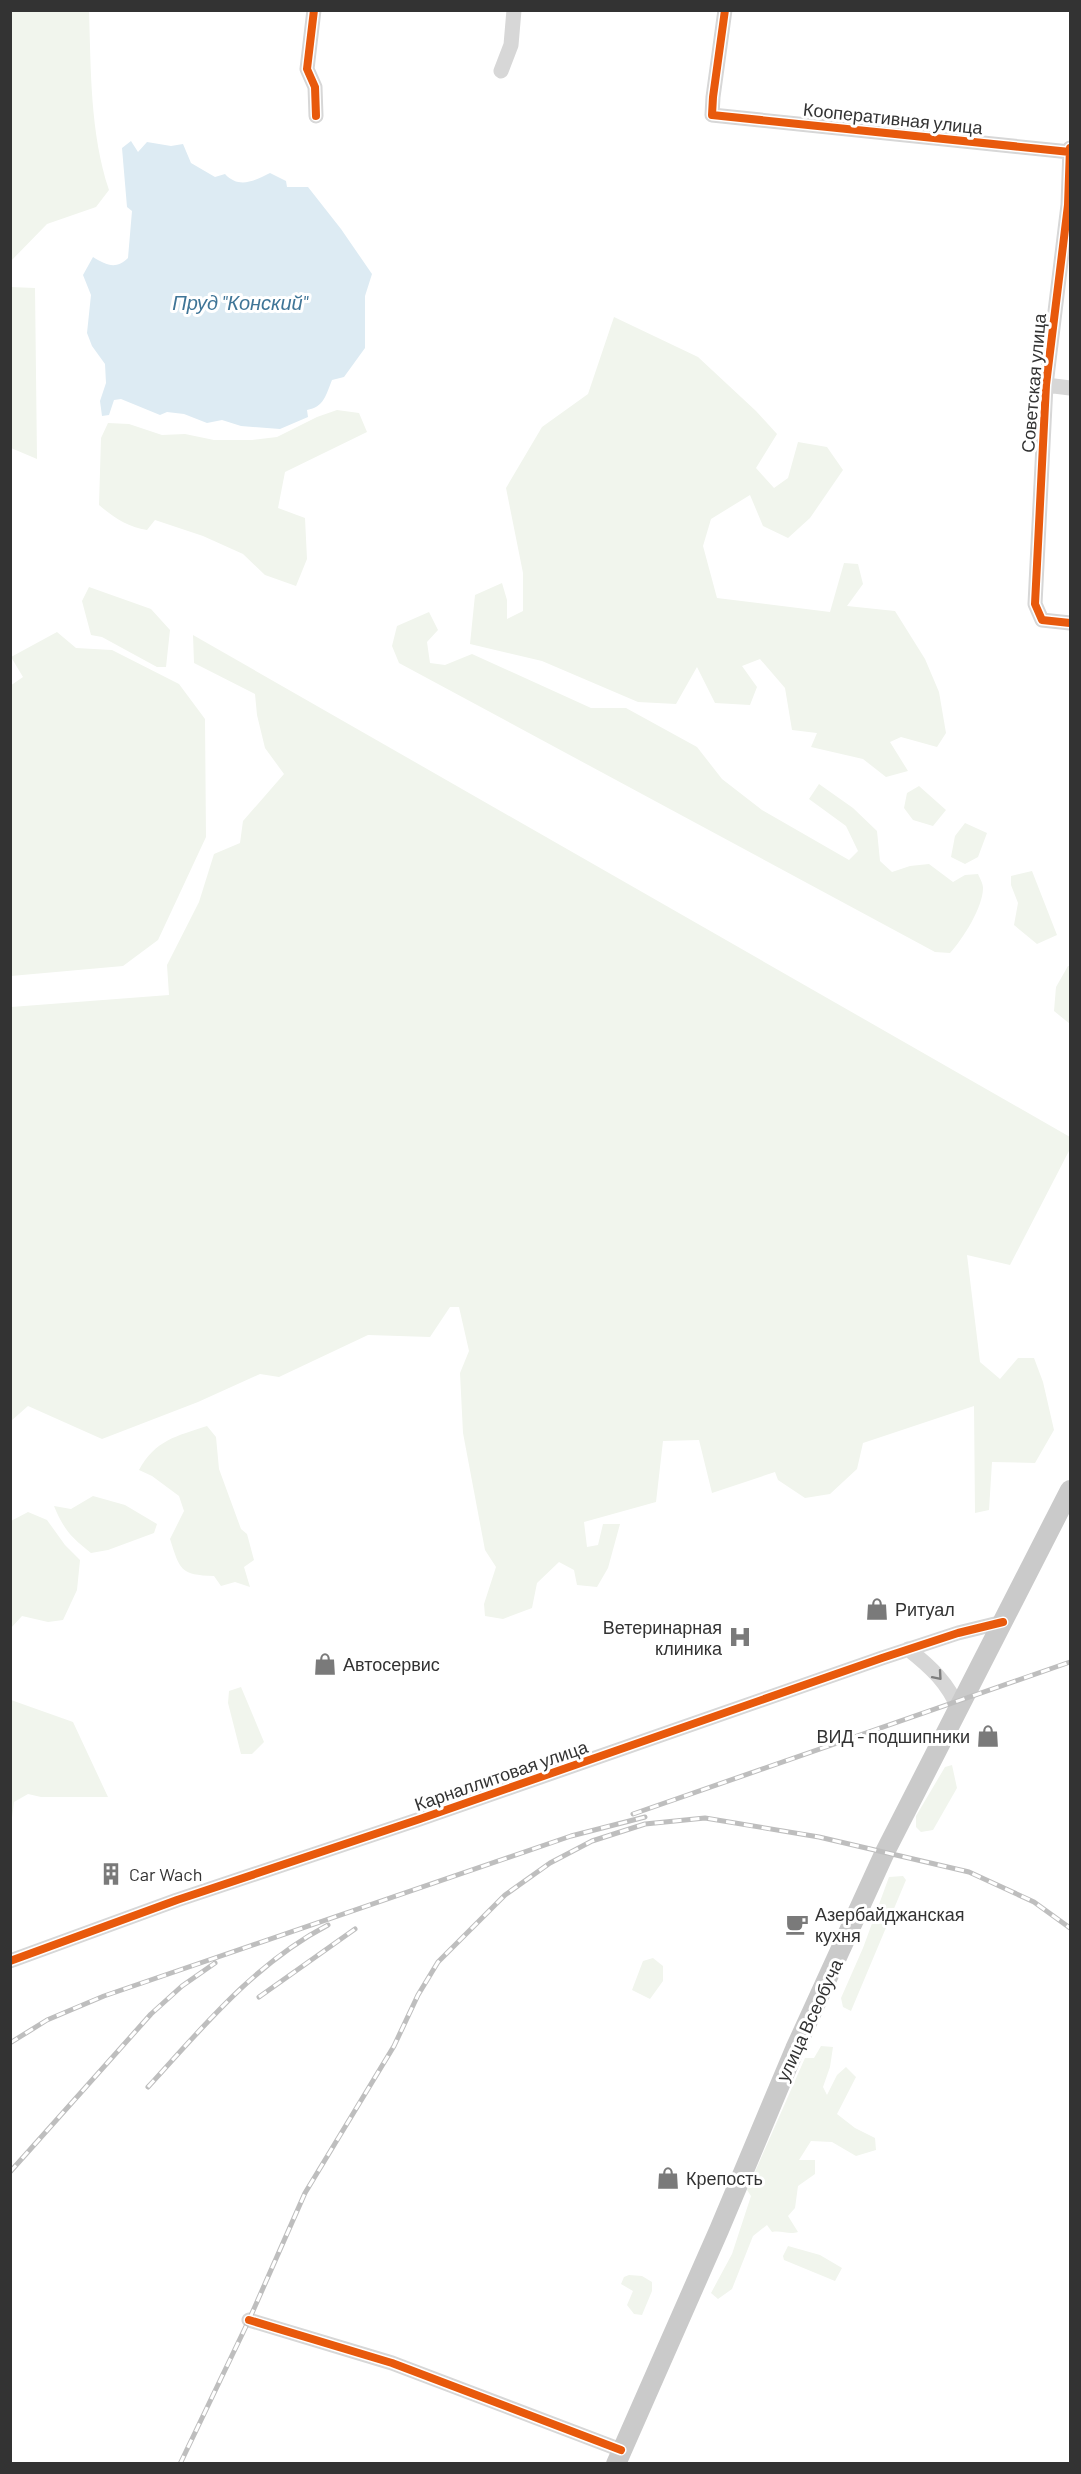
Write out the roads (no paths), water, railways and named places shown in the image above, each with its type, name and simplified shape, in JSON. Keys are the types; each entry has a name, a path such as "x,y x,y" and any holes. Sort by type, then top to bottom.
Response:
{"main road":[{"name":"улица Всеобуча","path":"619,2457 719,2230 795,2049 885,1852 1070,1493"}],"street":[{"path":"314,10 306,69 315,87 316,116"},
{"path":"501,71 511,45 514,10"},
{"name":"Кооперативная улица","path":"725,10 712,97 712,115 1070,150"},
{"name":"Советская улица","path":"1070,150 1068,205 1046,385 1035,604 1042,620 1071,623"},
{"path":"1046,385 1071,388"},
{"name":"Карналлитовая улица","path":"14,1957 914,1647 1004,1622"},
{"path":"914,1647 938,1674 953,1695 959,1710"},
{"path":"249,2320 392,2363 619,2457"}],"water":[{"name":"Пруд \"Конский\"","path":"131,141 138,152 147,142 171,146 183,144 191,163 215,177 225,174 230,179 247,182 270,173 286,181 287,187 308,187 372,274 365,296 365,348 344,377 332,380 321,403 307,410 308,417 280,429 241,426 222,420 207,423 184,414 167,412 160,415 121,399 114,400 109,415 102,416 100,401 106,383 105,364 92,346 87,333 91,295 83,275 93,257 111,265 124,262 128,258 132,211 127,207 122,148"}],"railway":[{"path":"633,1814 1070,1662"},
{"path":"10,2043 47,2020 104,1996 571,1836 645,1817"},
{"path":"180,2464 249,2320 305,2193 394,2046 418,1995 438,1962 505,1895 550,1863 592,1841 645,1824 705,1818 819,1837 969,1872 1034,1902 1070,1928"},
{"path":"148,2087 210,2019 253,1977 302,1940 328,1925"},
{"path":"259,1997 355,1929"},
{"path":"10,2172 151,2014 182,1986 215,1963"}],"place":[{"name":"Ритуал","path":"877,1609"},
{"name":"Ветеринарная клиника","path":"740,1637"},
{"name":"Автосервис","path":"325,1664"},
{"name":"ВИД - подшипники","path":"988,1736"},
{"name":"Car Wach","path":"111,1874"},
{"name":"Азербайджанская кухня","path":"797,1924"},
{"name":"Крепость","path":"668,2178"}]}
